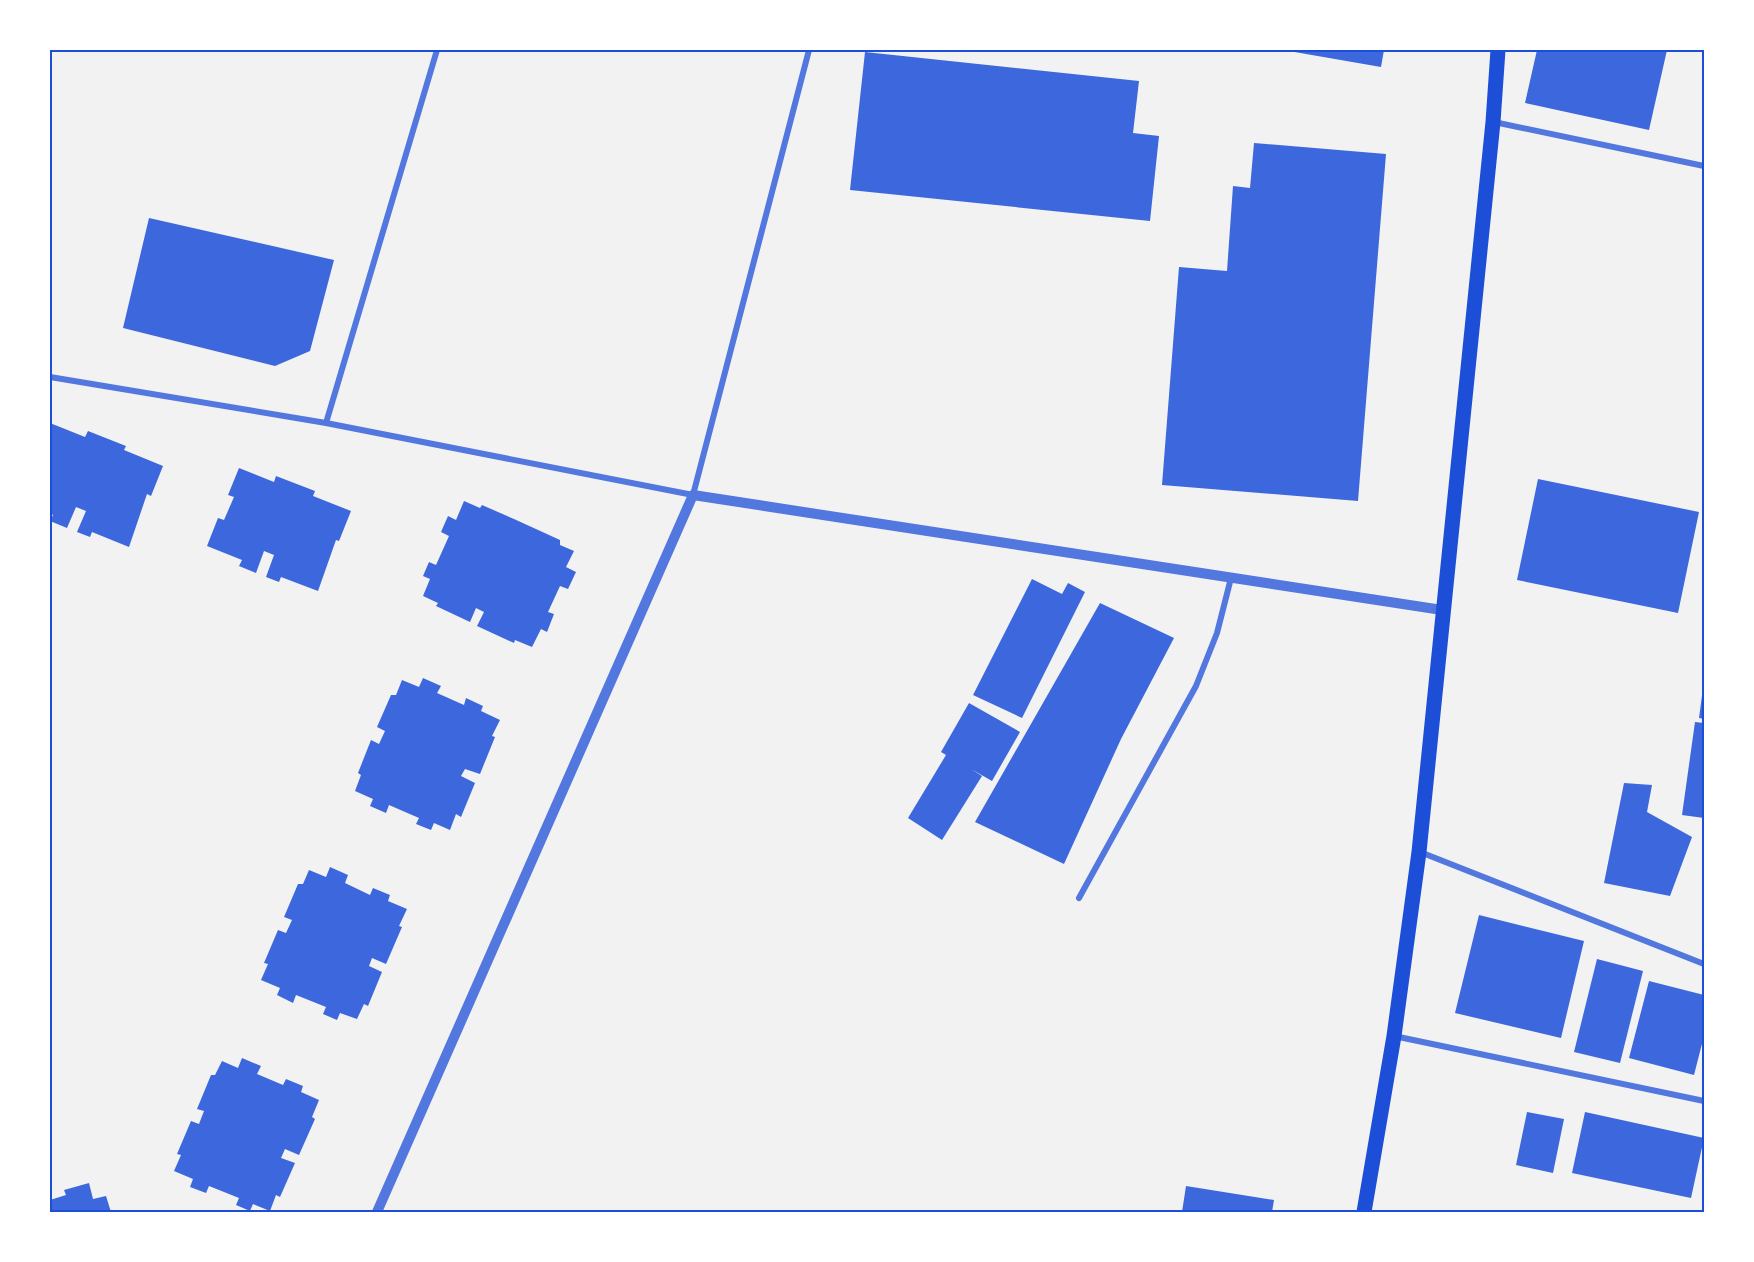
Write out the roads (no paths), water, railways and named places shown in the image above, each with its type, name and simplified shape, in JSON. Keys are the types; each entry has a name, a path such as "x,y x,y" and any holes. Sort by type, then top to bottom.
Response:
{"main road":[{"path":"1364,1212 1394,1036 1419,852 1493,122 1498,50"}],"street":[{"path":"326,423 436,50"},
{"path":"377,1212 693,495 809,50"},
{"path":"1493,122 1704,166"},
{"path":"50,378 326,423 693,495 1442,610"},
{"path":"1079,898 1196,686 1217,633 1231,578"},
{"path":"1419,852 1704,964"},
{"path":"1394,1036 1704,1101"}]}
